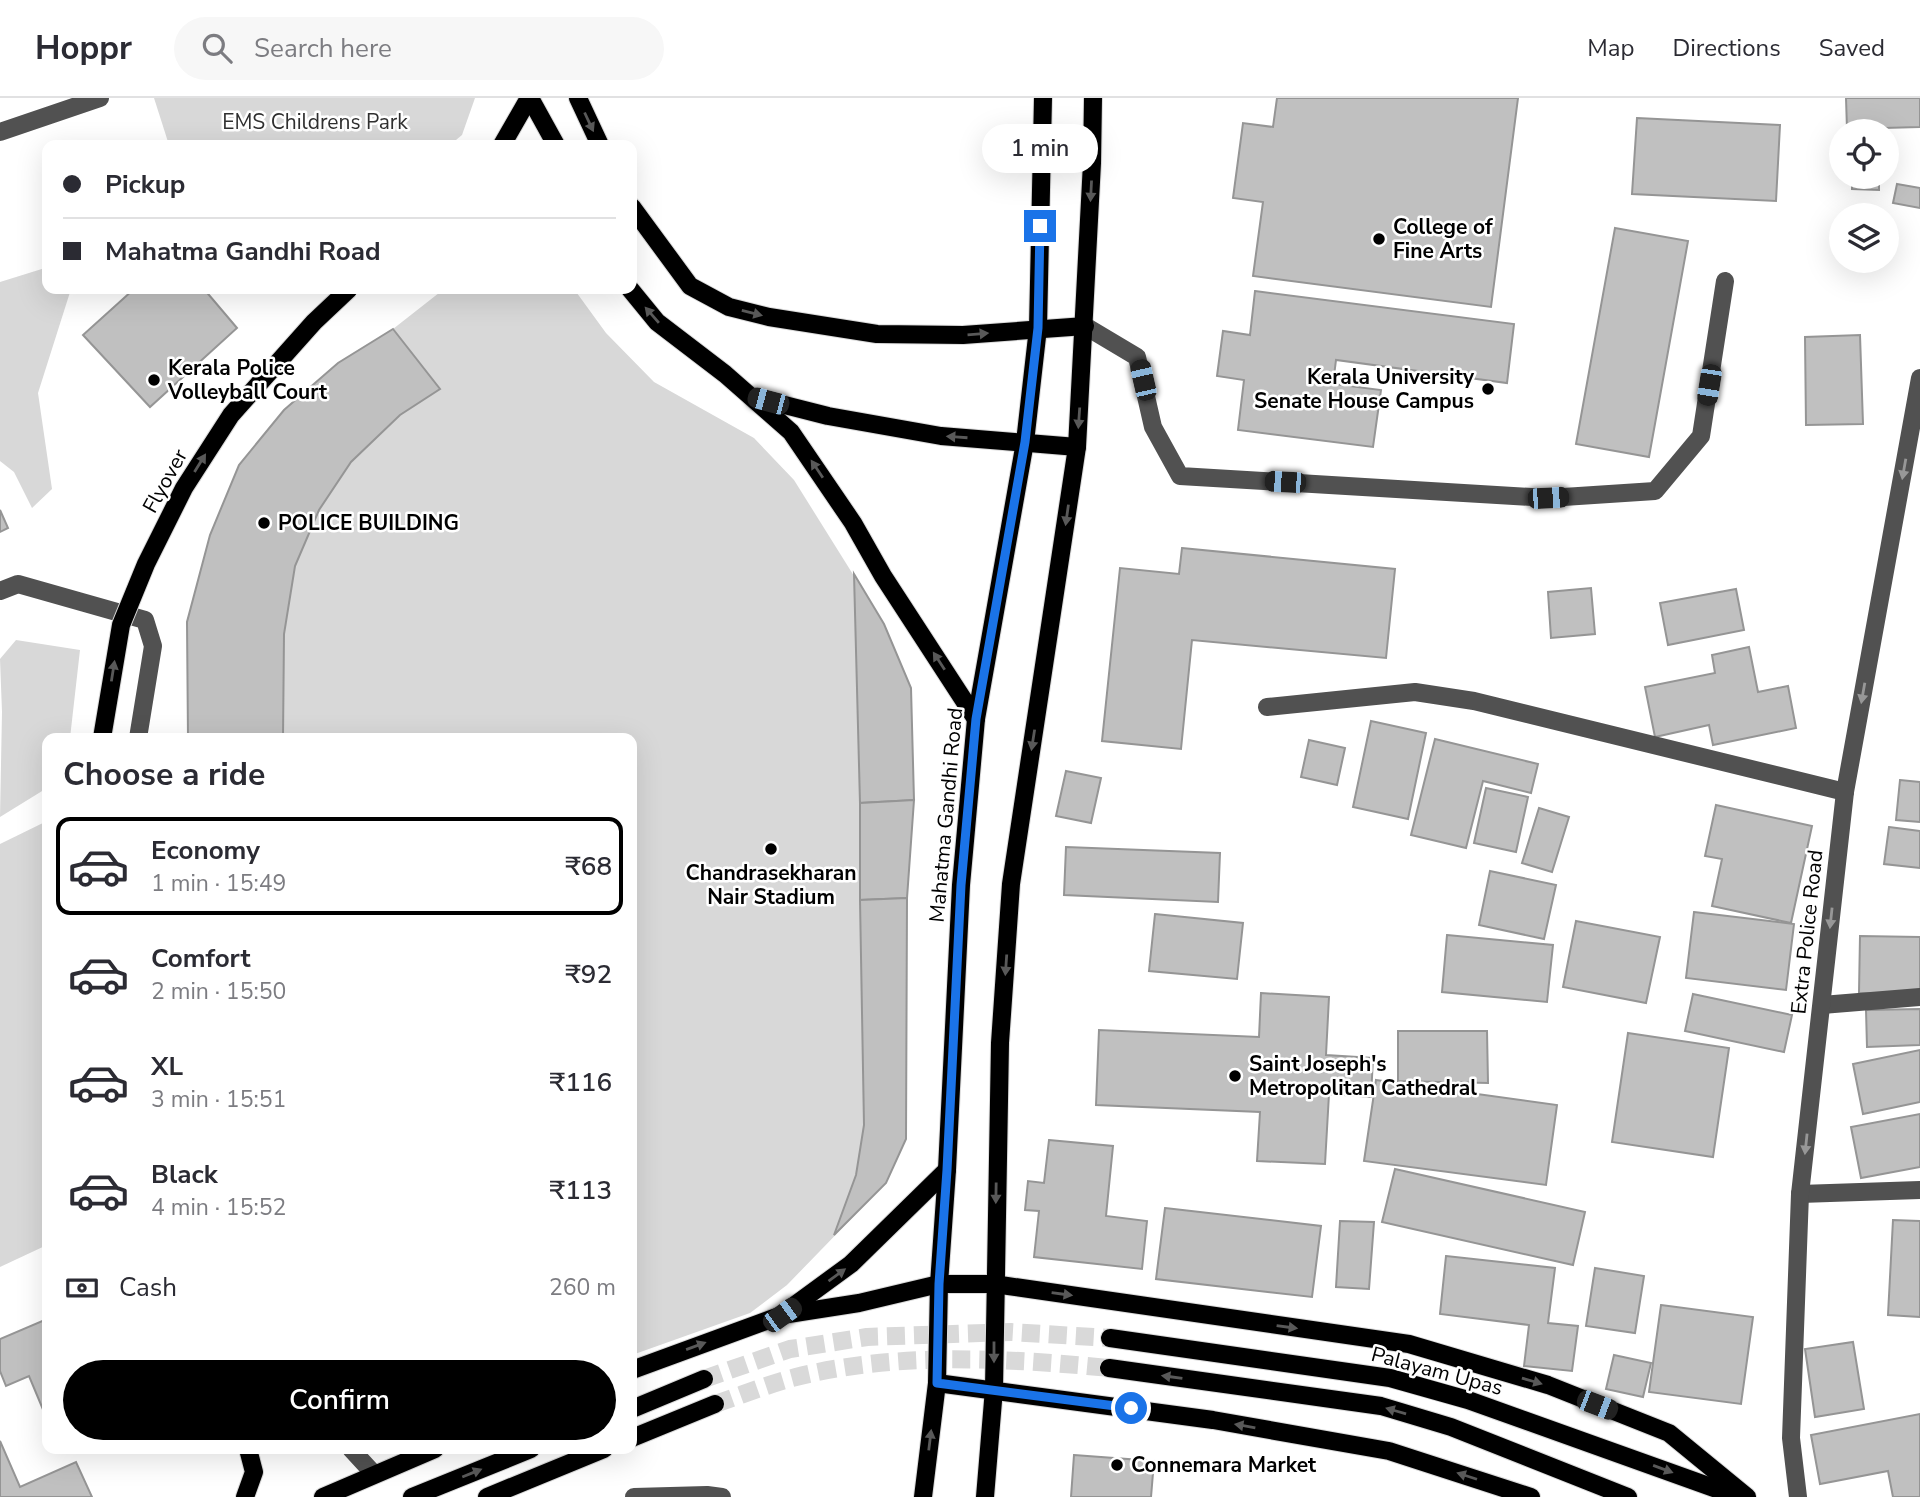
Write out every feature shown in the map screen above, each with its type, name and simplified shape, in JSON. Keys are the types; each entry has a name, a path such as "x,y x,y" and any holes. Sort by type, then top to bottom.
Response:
{"main road":[{"path":"505,140 530,98"},
{"path":"530,98 553,140"},
{"path":"578,98 598,140"},
{"name":"Mahatma Gandhi Road","path":"923,1497 937,1383 939,1284 961,885 976,719 1025,442 1038,328 1043,98"},
{"path":"985,1497 994,1389 1000,1043 1012,884 1077,447 1093,163 1093,98"},
{"path":"637,214 690,286 729,307 769,317 877,334 963,335 1085,326"},
{"name":"Flyover","path":"103,733 121,625 146,564 184,488 231,415 314,322 344,294"},
{"path":"634,294 657,322 725,374 791,432 853,523 883,576 976,719"},
{"path":"750,396 879,426 941,436 1077,447"},
{"path":"782,1315 851,1264 947,1170"},
{"path":"637,1368 782,1315 859,1303 939,1284 994,1284 1409,1345 1548,1385 1669,1433 1747,1497"},
{"name":"Palayam Upas","path":"1110,1338 1390,1378 1468,1400 1740,1497"},
{"path":"1109,1368 1381,1406 1451,1427 1628,1497"},
{"path":"637,1407 704,1379"},
{"path":"937,1383 1213,1420 1389,1451 1531,1497"},
{"path":"637,1436 715,1404"},
{"path":"245,1497 254,1472 249,1454"},
{"path":"323,1497 423,1454"},
{"path":"412,1497 519,1454"},
{"path":"487,1497 592,1454"}],"street":[{"path":"0,132 100,98"},
{"path":"1085,326 1137,357 1153,427 1180,476 1548,498 1655,491 1701,436 1726,281"},
{"name":"Extra Police Road","path":"1798,1497 1791,1438 1800,1194 1845,792 1920,378"},
{"path":"0,591 18,584 145,620 153,646 139,733"},
{"path":"1267,707 1415,692 1475,701 1845,792"},
{"path":"1822,1005 1920,997"},
{"path":"1800,1194 1920,1190"},
{"path":"356,1454 374,1474"},
{"path":"634,1497 722,1497"}],"green space":[{"name":"EMS Childrens Park","path":"154,98 475,98 462,135 456,140 167,140"},
{"path":"42,269 42,294 69,294 38,393 52,489 32,508 14,472 0,461 0,282"},
{"name":"Chandrasekharan Nair Stadium","path":"438,294 578,294 606,333 654,382 754,438 794,480 884,624 911,688 914,800 907,898 906,1139 886,1183 787,1285 750,1313 637,1353 637,733 188,733 187,622 210,535 239,465 284,410 338,363 393,329"},
{"path":"16,640 80,650 71,733 42,733 42,791 0,817 2,712 0,659"},
{"path":"42,823 42,1247 0,1267 0,844"}],"building":[{"name":"College of Fine Arts","path":"1277,98 1518,98 1491,307 1253,276 1263,202 1233,198 1243,123 1273,127"},
{"path":"1846,98 1920,98 1920,127 1899,128 1899,119 1847,119"},
{"path":"1637,118 1780,125 1776,201 1632,194"},
{"path":"1899,184 1920,188 1920,208 1893,203"},
{"path":"1615,228 1688,241 1649,457 1576,444"},
{"path":"1255,291 1514,324 1507,383 1336,360 1333,384 1381,390 1373,447 1238,430 1244,380 1217,376 1223,331 1250,335"},
{"name":"Kerala Police Volleyball Court","path":"128,294 208,294 237,328 150,407 83,335"},
{"name":"POLICE BUILDING","path":"393,329 440,389 400,415 351,462 319,510 295,566 284,634 283,733 188,733 187,622 210,535 239,465 284,410 338,363"},
{"path":"1860,335 1863,424 1806,425 1805,337"},
{"path":"0,510 8,528 0,532"},
{"path":"1182,548 1395,569 1386,658 1192,640 1181,749 1102,741 1120,568 1179,574"},
{"path":"854,574 884,624 911,688 914,800 860,803"},
{"path":"1591,588 1595,634 1551,638 1548,592"},
{"path":"1736,589 1744,630 1668,645 1660,603"},
{"path":"1749,647 1758,692 1788,686 1796,728 1713,745 1709,725 1655,737 1645,687 1715,673 1712,655"},
{"path":"1371,721 1426,733 1408,819 1353,807"},
{"path":"1435,739 1538,764 1531,793 1483,781 1466,848 1411,835"},
{"path":"1309,740 1345,748 1337,785 1301,777"},
{"path":"1066,771 1101,778 1091,823 1056,816"},
{"path":"1900,780 1920,782 1920,822 1896,820"},
{"path":"1486,788 1528,797 1516,852 1474,843"},
{"path":"914,800 907,898 860,900 860,803"},
{"path":"1716,805 1812,826 1791,923 1712,906 1722,859 1705,856"},
{"path":"1539,808 1569,817 1552,872 1522,863"},
{"path":"1889,827 1920,831 1920,868 1884,864"},
{"path":"1066,847 1220,853 1218,902 1064,895"},
{"path":"1490,871 1556,885 1544,939 1479,925"},
{"path":"907,898 906,1139 886,1183 834,1235 856,1175 864,1125 860,900"},
{"path":"1694,912 1794,924 1786,990 1686,978"},
{"path":"1155,914 1243,923 1237,979 1149,971"},
{"path":"1576,921 1660,937 1646,1003 1563,987"},
{"path":"1447,935 1553,945 1547,1002 1442,992"},
{"path":"1860,936 1920,937 1920,994 1859,993"},
{"name":"Saint Joseph's Metropolitan Cathedral","path":"1261,993 1329,997 1326,1055 1373,1058 1371,1097 1329,1094 1325,1164 1257,1161 1260,1112 1096,1105 1099,1030 1259,1037"},
{"path":"1693,994 1792,1015 1784,1052 1685,1031"},
{"path":"1920,1009 1920,1045 1867,1047 1866,1010"},
{"path":"1398,1031 1487,1031 1488,1083 1398,1081"},
{"path":"1628,1033 1729,1048 1713,1157 1612,1142"},
{"path":"1920,1050 1920,1102 1863,1114 1853,1064"},
{"path":"1376,1080 1557,1105 1546,1185 1364,1161"},
{"path":"1920,1114 1920,1167 1861,1178 1851,1127"},
{"path":"1049,1140 1113,1146 1106,1216 1147,1221 1142,1269 1034,1257 1039,1211 1025,1210 1028,1181 1044,1183"},
{"path":"1395,1169 1585,1212 1573,1265 1382,1222"},
{"path":"1165,1208 1321,1226 1312,1297 1156,1279"},
{"path":"1893,1220 1920,1221 1920,1317 1888,1315"},
{"path":"1340,1221 1374,1222 1369,1289 1336,1287"},
{"path":"1446,1256 1555,1268 1548,1323 1578,1326 1572,1371 1524,1366 1529,1325 1440,1314"},
{"path":"1595,1268 1644,1276 1635,1333 1586,1326"},
{"path":"1661,1305 1753,1317 1741,1404 1649,1392"},
{"path":"42,1321 42,1407 29,1376 6,1386 0,1371 0,1339"},
{"path":"1853,1342 1864,1409 1815,1417 1805,1349"},
{"path":"1614,1355 1651,1363 1643,1397 1606,1389"},
{"path":"1920,1414 1920,1497 1893,1497 1888,1471 1820,1484 1811,1435"},
{"path":"0,1441 20,1487 76,1462 92,1497 0,1497"},
{"path":"1074,1455 1154,1461 1151,1497 1071,1497"}],"tunnel":[{"path":"704,1379 790,1349 867,1337 1011,1332 1110,1338"},
{"path":"715,1404 796,1377 873,1364 952,1359 1109,1368"}],"place":[{"name":"College of Fine Arts","path":"1379,239"},
{"name":"Kerala Police Volleyball Court","path":"154,380"},
{"name":"Kerala University Senate House Campus","path":"1488,389"},
{"name":"POLICE BUILDING","path":"264,523"},
{"name":"Chandrasekharan Nair Stadium","path":"771,849"},
{"name":"Saint Joseph's Metropolitan Cathedral","path":"1235,1076"},
{"name":"Connemara Market","path":"1117,1465"}],"route":[{"path":"1040,226 1038,328 1025,442 976,719 961,885 939,1284 937,1383 1131,1408"}]}
